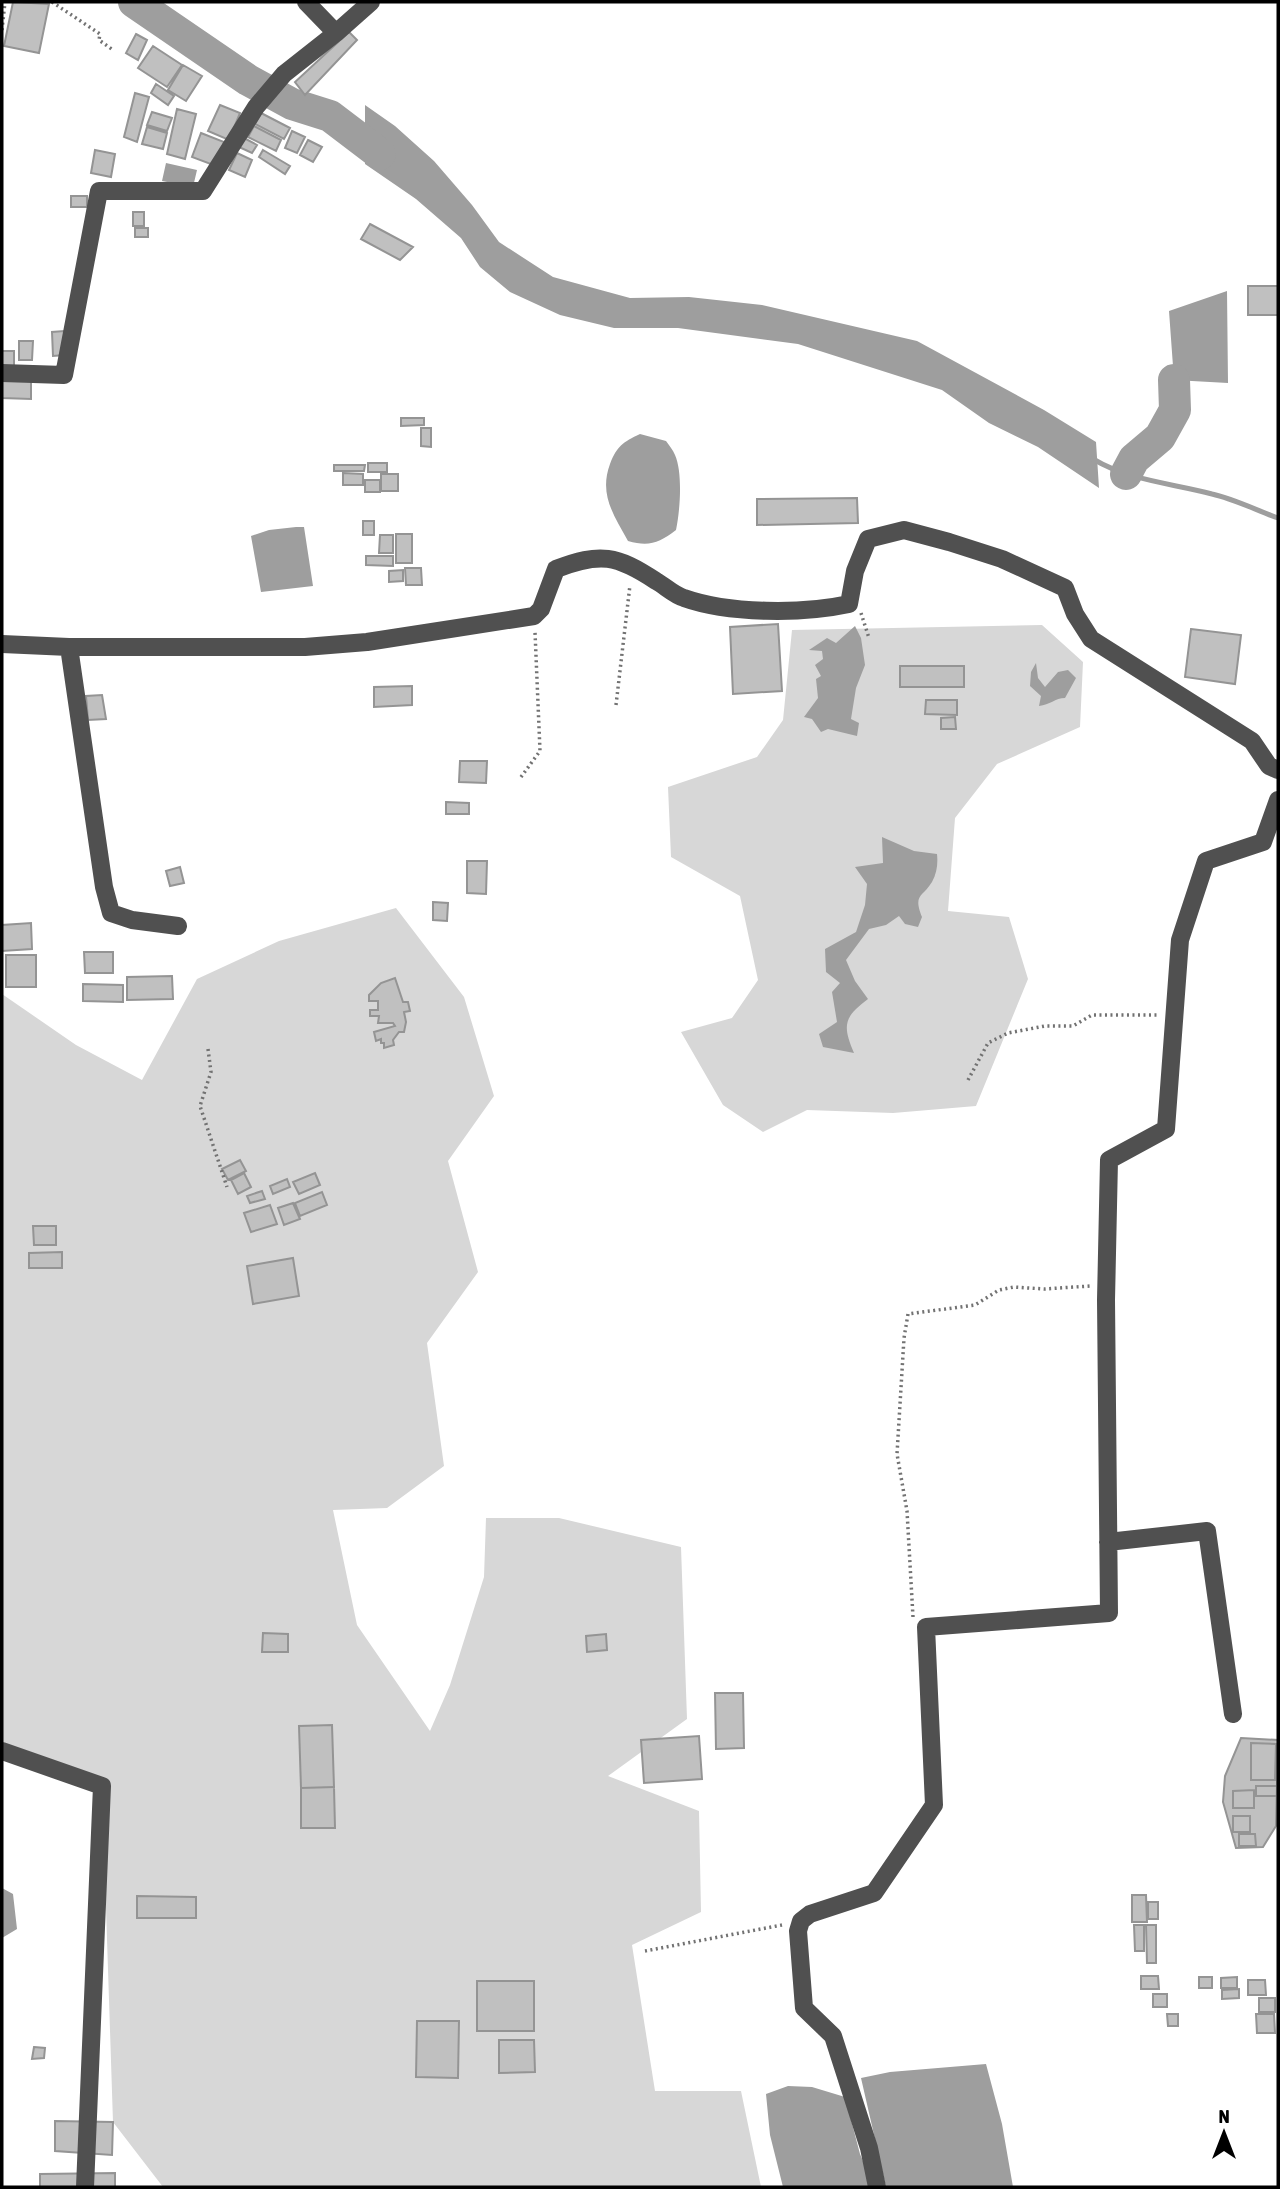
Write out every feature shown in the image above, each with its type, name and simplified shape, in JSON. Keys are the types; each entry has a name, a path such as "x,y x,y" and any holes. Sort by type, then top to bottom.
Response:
{"street":[{"path":"306,2 336,33"},
{"path":"2,373 64,375 99,191 203,191 256,107 284,74 371,2"},
{"path":"2,644 69,647 305,646 367,642 534,616 541,609 556,569 583,558 604,557 632,565 681,597 728,608 823,609 849,604 855,570 868,539 904,530 1002,559 1065,588 1075,614 1091,639 1252,741 1269,766 1278,770"},
{"path":"69,647 103,887 111,914 132,920 178,926"},
{"path":"877,2187 869,2148 833,2036 804,2008 798,1931 801,1921 810,1914 874,1893 934,1805 926,1627 1108,1613 1108,1160 1166,1129 1180,940 1206,860 1263,842 1278,800"},
{"path":"1108,1542 1207,1531 1233,1714"},
{"path":"2,1751 102,1786 85,2187"}],"path":[{"path":"2,30 5,2"},
{"path":"52,2 100,34 99,40 113,50"},
{"path":"616,705 632,565"},
{"path":"849,604 860,610 869,638"},
{"path":"521,777 540,751 534,616"},
{"path":"968,1080 988,1043 1009,1033 1045,1026 1073,1026 1092,1015 1175,1015"},
{"path":"208,1049 211,1072 200,1106 227,1187"},
{"path":"913,1619 906,1511 897,1454 904,1338 908,1314 975,1305 999,1290 1014,1287 1044,1289 1106,1286"},
{"path":"645,1951 801,1921"}],"shaded area":[{"path":"365,105 395,126 434,161 499,242 553,277 630,298 689,297 762,305 917,341 1044,410 1096,442 1099,488 1038,447 989,423 942,390 798,344 678,328 614,328 560,315 510,292 480,267 461,238 416,199 365,164"},
{"path":"166,163 197,170 193,187 162,181"},
{"path":"1227,291 1228,383 1174,380 1169,311"},
{"path":"640,434 666,441 678,463 680,482 676,530 659,541 648,544 628,541 609,504 606,485 615,453 625,442"},
{"path":"304,527 313,586 261,592 251,536 269,530"},
{"path":"1042,625 1083,662 1080,727 997,764 955,818 948,911 1009,917 1028,979 976,1106 893,1113 807,1110 763,1132 723,1105 681,1032 732,1018 758,980 740,896 671,857 668,787 757,757 783,720 792,630"},
{"path":"855,626 861,638 865,665 856,688 851,719 859,723 857,736 828,729 821,732 812,719 804,717 818,698 816,679 821,676 815,665 823,659 822,651 809,650 827,638 836,643"},
{"path":"1036,663 1038,678 1045,687 1058,672 1068,670 1076,678 1065,698 1039,706 1041,696 1030,686 1031,672"},
{"path":"882,837 914,851 937,854 936,872 919,900 922,917 918,927 905,924 899,916 886,925 869,929 846,960 855,981 868,999 854,1011 848,1022 848,1035 854,1053 823,1047 819,1034 837,1022 832,992 840,983 826,972 825,949 856,932 865,905 867,884 855,867 883,863"},
{"path":"396,908 464,997 494,1096 448,1161 478,1272 427,1343 444,1466 387,1508 333,1510 357,1625 430,1731 450,1685 484,1577 486,1518 559,1518 681,1547 687,1719 608,1776 699,1811 701,1912 632,1945 655,2091 741,2091 761,2187 163,2187 113,2122 102,1786 2,1751 2,994 76,1045 142,1080 197,979 279,941"},
{"path":"2,1888 13,1894 17,1929 2,1938"},
{"path":"986,2064 1002,2124 1013,2187 886,2187 861,2078 890,2072"},
{"path":"788,2086 812,2087 845,2097 860,2154 874,2187 783,2187 770,2135 766,2094"}],"building":[{"path":"13,2 49,4 39,53 4,46"},
{"path":"349,32 357,40 305,95 295,82"},
{"path":"136,34 147,40 138,60 126,53"},
{"path":"153,46 182,65 167,87 138,68"},
{"path":"183,65 202,76 186,101 168,90"},
{"path":"156,84 174,96 168,105 151,93"},
{"path":"135,93 149,97 137,142 124,137"},
{"path":"220,105 240,113 229,140 208,131"},
{"path":"177,109 196,114 185,159 167,154"},
{"path":"152,112 172,118 167,131 147,125"},
{"path":"261,113 290,128 284,139 255,124"},
{"path":"254,126 281,140 276,151 248,137"},
{"path":"147,127 167,133 163,149 142,144"},
{"path":"292,131 305,137 297,153 285,148"},
{"path":"201,133 224,142 216,166 192,157"},
{"path":"244,138 257,145 252,153 239,147"},
{"path":"308,140 322,147 313,162 300,155"},
{"path":"95,150 115,154 111,177 91,173"},
{"path":"263,150 290,166 285,174 259,157"},
{"path":"237,153 252,160 245,177 229,170"},
{"path":"71,196 87,196 87,207 71,207"},
{"path":"133,212 144,212 144,226 133,226"},
{"path":"370,224 413,247 400,260 361,239"},
{"path":"135,228 148,228 148,237 135,237"},
{"path":"1248,286 1278,286 1278,315 1248,315"},
{"path":"64,331 65,355 53,356 52,332"},
{"path":"19,341 33,341 32,360 19,360"},
{"path":"2,351 14,351 14,366 2,366"},
{"path":"2,379 31,380 31,399 2,398"},
{"path":"401,418 424,418 424,425 401,426"},
{"path":"421,428 431,428 431,447 421,446"},
{"path":"368,463 387,463 387,472 368,472"},
{"path":"334,465 365,465 364,471 334,471"},
{"path":"343,473 363,474 363,485 343,485"},
{"path":"381,474 398,474 398,491 381,491"},
{"path":"365,480 380,480 380,492 365,492"},
{"path":"857,498 858,523 757,525 757,499"},
{"path":"363,521 374,521 374,535 363,535"},
{"path":"396,534 412,534 412,563 396,563"},
{"path":"380,535 393,535 393,553 379,553"},
{"path":"366,556 393,556 393,566 366,565"},
{"path":"405,568 421,568 422,585 406,585"},
{"path":"403,570 403,581 389,582 389,571"},
{"path":"778,624 782,691 733,694 730,627"},
{"path":"1191,629 1241,635 1235,684 1185,677"},
{"path":"900,666 964,666 964,687 900,687"},
{"path":"412,686 412,705 374,707 374,687"},
{"path":"102,695 106,719 88,720 86,696"},
{"path":"926,700 957,700 957,715 925,714"},
{"path":"955,717 956,729 941,729 941,718"},
{"path":"460,761 487,761 486,783 459,782"},
{"path":"446,802 469,803 469,814 446,814"},
{"path":"467,861 487,861 486,894 467,893"},
{"path":"180,867 184,883 170,886 166,871"},
{"path":"433,902 448,903 447,921 433,920"},
{"path":"31,923 32,949 2,951 2,925"},
{"path":"84,952 113,952 113,973 85,973"},
{"path":"6,955 36,955 36,987 6,987"},
{"path":"172,976 173,999 127,1000 127,977"},
{"path":"395,978 403,1002 408,1002 410,1011 404,1012 404,1032 399,1032 393,1040 394,1045 384,1048 381,1039 376,1041 374,1032 395,1026 393,1023 378,1023 379,1016 370,1016 370,1010 378,1010 378,1001 369,1001 369,995 381,983"},
{"path":"83,984 123,985 123,1002 83,1001"},
{"path":"240,1160 246,1171 228,1180 222,1169"},
{"path":"244,1173 251,1187 238,1194 231,1180"},
{"path":"315,1173 320,1185 299,1194 293,1182"},
{"path":"287,1179 290,1187 273,1194 270,1186"},
{"path":"262,1191 265,1199 250,1203 247,1196"},
{"path":"322,1192 327,1205 300,1216 295,1203"},
{"path":"293,1203 300,1219 284,1225 278,1208"},
{"path":"270,1205 277,1224 251,1232 244,1213"},
{"path":"33,1226 56,1226 56,1245 34,1245"},
{"path":"62,1252 62,1268 29,1268 29,1253"},
{"path":"293,1258 299,1296 253,1304 247,1266"},
{"path":"263,1633 288,1634 288,1652 262,1652"},
{"path":"606,1634 607,1650 587,1652 586,1636"},
{"path":"715,1693 743,1693 744,1748 716,1749"},
{"path":"332,1725 334,1787 301,1788 299,1726"},
{"path":"699,1736 702,1779 644,1783 641,1740"},
{"path":"1241,1738 1278,1740 1276,1826 1263,1847 1236,1848 1223,1802 1225,1776"},
{"path":"1251,1743 1276,1744 1275,1780 1251,1780"},
{"path":"1256,1786 1277,1786 1277,1796 1256,1796"},
{"path":"334,1787 335,1828 301,1828 301,1788"},
{"path":"1254,1790 1254,1808 1233,1808 1233,1791"},
{"path":"1233,1816 1250,1816 1250,1832 1233,1832"},
{"path":"1239,1834 1255,1834 1256,1846 1239,1846"},
{"path":"1132,1895 1146,1895 1147,1922 1132,1922"},
{"path":"137,1896 196,1897 196,1918 137,1918"},
{"path":"1148,1902 1158,1902 1158,1919 1148,1919"},
{"path":"1134,1925 1144,1925 1144,1951 1135,1951"},
{"path":"1146,1925 1156,1925 1156,1963 1147,1963"},
{"path":"1141,1976 1158,1976 1159,1989 1141,1989"},
{"path":"1199,1977 1212,1977 1212,1988 1199,1988"},
{"path":"1237,1977 1237,1988 1221,1988 1221,1978"},
{"path":"1248,1980 1265,1980 1266,1995 1248,1995"},
{"path":"477,1981 534,1981 534,2031 477,2031"},
{"path":"1239,1989 1239,1998 1222,1999 1222,1990"},
{"path":"1153,1994 1167,1994 1167,2007 1153,2007"},
{"path":"1259,1998 1275,1998 1275,2012 1259,2012"},
{"path":"1167,2014 1178,2014 1178,2026 1168,2026"},
{"path":"1256,2014 1274,2014 1275,2033 1257,2033"},
{"path":"417,2021 459,2021 458,2078 416,2077"},
{"path":"499,2040 534,2040 535,2072 499,2073"},
{"path":"34,2047 45,2048 44,2058 32,2059"},
{"path":"55,2121 113,2122 112,2155 55,2151"},
{"path":"115,2173 115,2187 40,2187 40,2174"}],"waterway":[{"path":"134,2 248,80 292,104 330,116 380,154"},
{"path":"1126,474 1134,459 1160,437 1175,410 1174,380"},
{"path":"1093,459 1121,472 1220,496 1278,518"}]}
